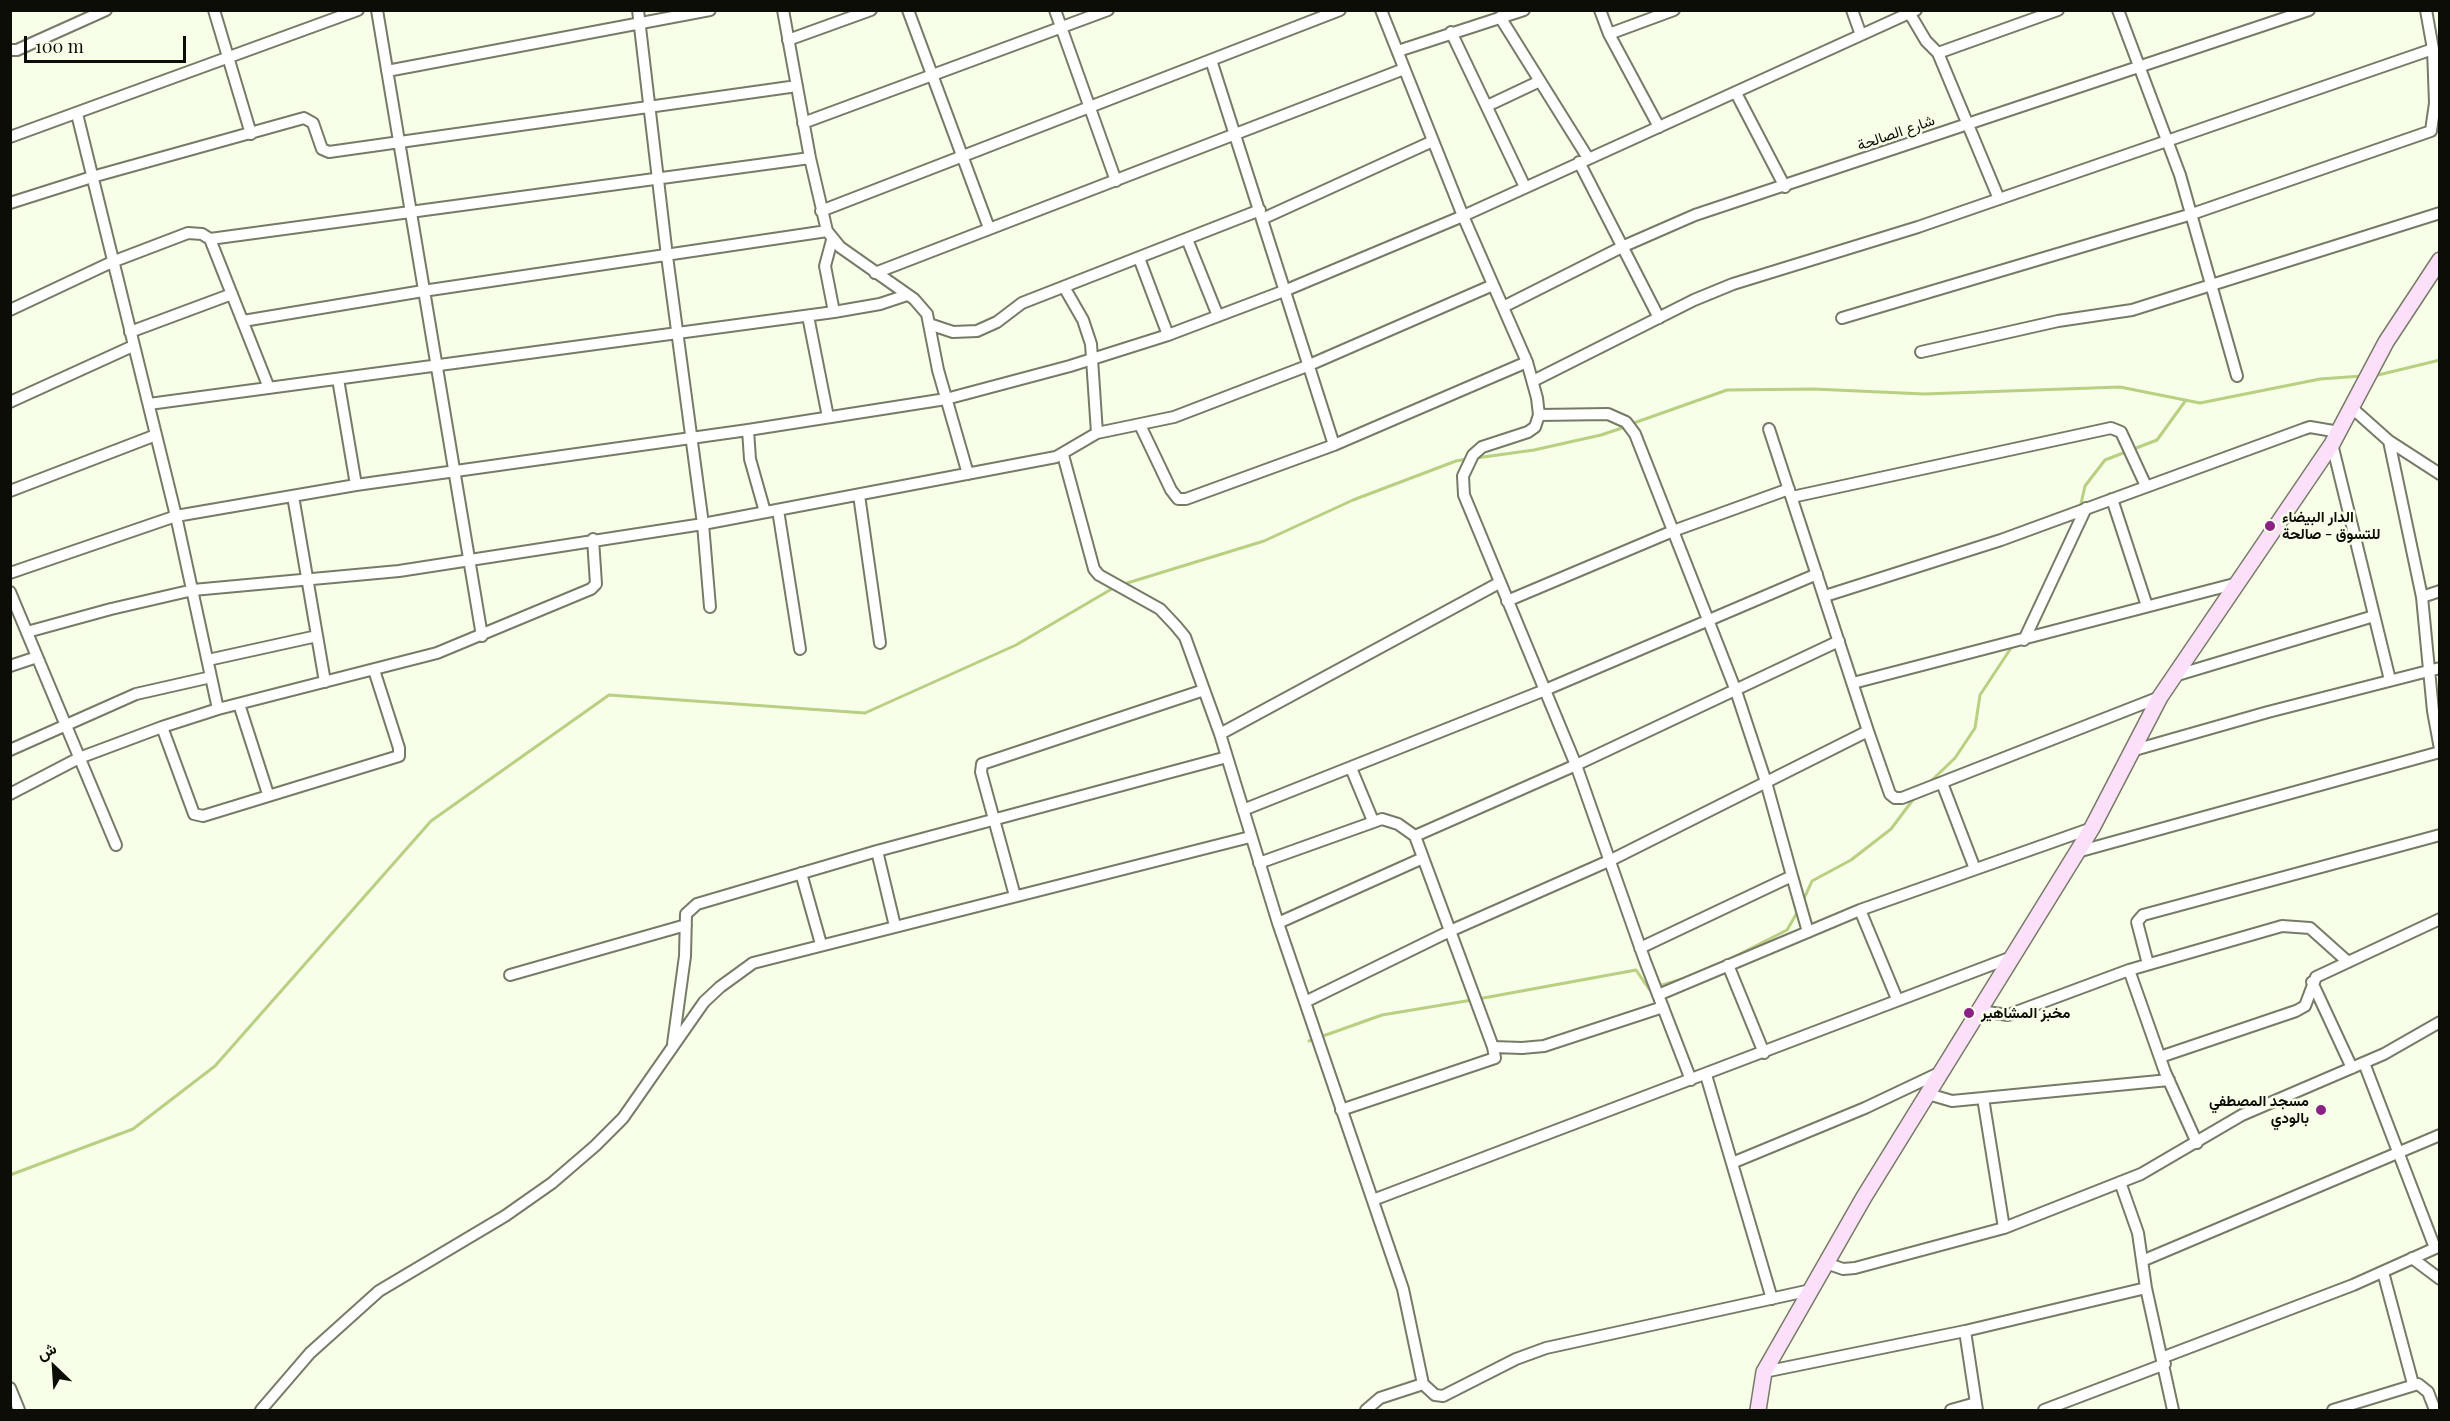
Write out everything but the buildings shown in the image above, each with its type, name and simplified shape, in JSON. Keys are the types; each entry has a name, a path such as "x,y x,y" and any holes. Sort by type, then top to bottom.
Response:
{"street":[{"path":"10,50 17,50 106,10"},
{"path":"214,10 251,134"},
{"path":"10,137 358,10"},
{"path":"377,10 482,636"},
{"path":"638,10 666,256 703,524 710,607"},
{"path":"387,71 710,10"},
{"path":"783,10 821,211 830,236 825,266 834,312"},
{"path":"788,40 871,10"},
{"path":"908,10 989,228"},
{"path":"1055,10 1116,181"},
{"path":"803,123 1108,10"},
{"path":"821,211 1340,10"},
{"path":"1381,10 1463,216 1527,362 1539,415 1535,427 1528,432 1482,447 1467,465 1463,476 1464,495 1576,765 1640,948 1691,1080"},
{"path":"1398,51 1524,10"},
{"path":"1600,10 1609,34 1659,127"},
{"path":"1609,34 1674,10"},
{"path":"1852,10 1861,35"},
{"path":"1938,53 2058,10"},
{"path":"2118,10 2169,142 2213,285 2237,376"},
{"name":"شارع الصالحة","path":"1503,307 1624,246 1695,215 1785,187 2309,10"},
{"path":"1842,318 2192,214 2430,131 2437,103 2433,49 2426,10"},
{"path":"10,573 176,516 356,485 748,430 946,399 1093,358 1168,334 1284,291 1463,216 1913,12 1926,40 1938,53 1999,199"},
{"path":"1500,17 1540,81 1584,160 1659,318"},
{"path":"1451,32 1525,187"},
{"path":"1533,381 1733,284 1886,237 2169,142 2433,49"},
{"path":"1211,60 1334,445"},
{"path":"875,273 1404,69"},
{"path":"1487,106 1540,81"},
{"path":"10,203 92,177 304,118 313,123 325,152 797,86"},
{"path":"1736,93 1785,187"},
{"path":"76,114 176,516 218,709"},
{"path":"929,324 953,332 977,331 998,322 1022,303 1187,239 1261,215 1433,141"},
{"path":"10,310 112,262 188,233 202,234 210,238 810,158"},
{"path":"1921,352 2058,321 2120,313 2439,213"},
{"path":"243,321 423,291 666,256 830,236 875,273 922,306 929,324 946,399 968,474"},
{"path":"210,238 269,388"},
{"path":"1187,239 1218,316"},
{"path":"1139,258 1168,334"},
{"path":"1758,1410 1764,1372 1810,1290 2092,828 2160,697 2335,438 2372,365 2437,268"},
{"path":"27,632 193,590 399,571 593,539 703,524 1063,454 1097,433 1174,417 1307,366 1493,285"},
{"path":"1064,287 1087,330 1093,358 1097,433"},
{"path":"130,332 232,294"},
{"path":"149,404 808,316 880,304 907,295"},
{"path":"808,316 828,417"},
{"path":"10,402 133,346"},
{"path":"1140,425 1171,490 1178,499 1186,500 1334,445 1527,362"},
{"path":"338,379 356,485"},
{"path":"2352,408 2389,441 2439,474"},
{"path":"1539,415 1608,414 1626,422 1638,443 1736,691 1766,782 1808,932"},
{"path":"1825,596 2001,540 2310,427 2335,438"},
{"path":"1507,601 1673,531 1791,493 2111,428 2121,432 2146,486"},
{"path":"1769,429 1868,731 1890,794 1895,798 1942,783 2160,697"},
{"path":"748,430 750,459 765,512"},
{"path":"10,491 156,435"},
{"path":"2335,438 2390,681"},
{"path":"2077,852 2439,751 2428,671 2422,597 2389,441"},
{"path":"1063,454 1094,569 1100,575 1160,609 1185,638 1220,734 1278,922 1403,1289 1423,1384 1435,1395 1443,1396 1546,1348 1810,1290"},
{"path":"859,495 880,643"},
{"path":"293,496 325,682"},
{"path":"2112,499 2147,606"},
{"path":"2024,640 2086,508"},
{"path":"778,510 800,649"},
{"path":"10,794 79,758 162,727 218,709 437,653 591,589 596,584 593,539"},
{"path":"1243,810 1545,690 1817,574"},
{"path":"1220,734 1499,583"},
{"path":"1853,682 2024,640 2238,583"},
{"path":"2422,597 2439,591"},
{"path":"10,592 116,845"},
{"path":"2174,676 2374,616"},
{"path":"208,660 317,636"},
{"path":"1415,836 1576,765 1839,641"},
{"path":"10,666 37,657"},
{"path":"2131,751 2439,668"},
{"path":"162,727 197,817 399,756 399,748 374,670"},
{"path":"10,750 153,688 211,677"},
{"path":"1015,896 981,772 986,761 1204,690"},
{"path":"239,704 268,794"},
{"path":"1306,1001 1450,931 1611,860 1868,731"},
{"path":"672,1048 685,956 686,914 691,907 877,851 1227,757"},
{"path":"1351,768 1373,821"},
{"path":"1942,783 1975,869"},
{"path":"1259,863 1373,821 1389,820 1415,836 1496,1053 1492,1061 1341,1110"},
{"path":"1658,995 1860,910 2092,828"},
{"path":"2148,964 2137,922 2143,915 2439,836"},
{"path":"261,1410 310,1353 379,1291 505,1216 552,1183 623,1118 704,1002 744,969 766,958 1250,837"},
{"path":"877,851 895,926"},
{"path":"1278,922 1423,858"},
{"path":"801,873 821,944"},
{"path":"1640,948 1792,876"},
{"path":"1860,910 1897,999"},
{"path":"2160,1058 2296,1011 2305,1005 2312,982 2316,977 2439,920"},
{"path":"510,975 686,925"},
{"path":"1980,1011 2008,1015 2128,970 2282,926 2304,926 2318,933 2348,962"},
{"path":"1373,1200 1764,1053 1897,999 2014,957"},
{"path":"1728,965 1764,1053"},
{"path":"2128,970 2160,1058 2197,1143"},
{"path":"2312,982 2352,1068"},
{"path":"1493,1047 1544,1046 1663,1007"},
{"path":"1826,1263 1843,1269 1855,1268 2004,1228 2141,1174 2242,1115 2364,1063 2439,1022"},
{"path":"2044,1410 2383,1272 2437,1247 2364,1063"},
{"path":"1732,1163 1865,1108 1943,1071"},
{"path":"1706,1075 1772,1299"},
{"path":"1928,1094 1952,1101 2169,1080"},
{"path":"1983,1098 2004,1228"},
{"path":"2142,1261 2439,1135"},
{"path":"2120,1182 2138,1233 2146,1288 2174,1410"},
{"path":"2412,1258 2439,1279"},
{"path":"2383,1272 2413,1384"},
{"path":"1764,1372 1965,1331 2146,1288"},
{"path":"1952,1410 1977,1407 1965,1331"},
{"path":"2333,1410 2418,1383 2434,1391 2435,1410"},
{"path":"1366,1410 1380,1398 1423,1384"},
{"path":"10,1388 19,1410"}],"waterway":[{"path":"2374,376 2440,360"},
{"path":"1631,424 1727,390 1814,389 1924,394 2120,387 2200,403 2320,379 2362,376"},
{"path":"2080,508 2085,486 2105,460 2157,440 2186,400"},
{"path":"1476,458 1534,450 1601,435 1625,427"},
{"path":"1124,584 1264,541 1353,500 1456,461 1467,459"},
{"path":"10,1175 133,1129 215,1066 431,821 609,695 865,713 1016,645 1115,587"},
{"path":"1930,782 1955,758 1975,728 1980,695 2013,645"},
{"path":"1802,903 1812,881 1851,860 1891,829 1915,797"},
{"path":"1732,958 1787,930 1798,911"},
{"path":"1478,999 1636,970 1649,989 1682,979"},
{"path":"1309,1041 1382,1015 1472,1000"}],"place":[{"name":"الدار البيضاء للتسوق - صالحة","path":"2270,526"},
{"name":"مخبز المشاهير","path":"1969,1013"},
{"name":"مسجد المصطفي بالودي","path":"2321,1110"}]}
